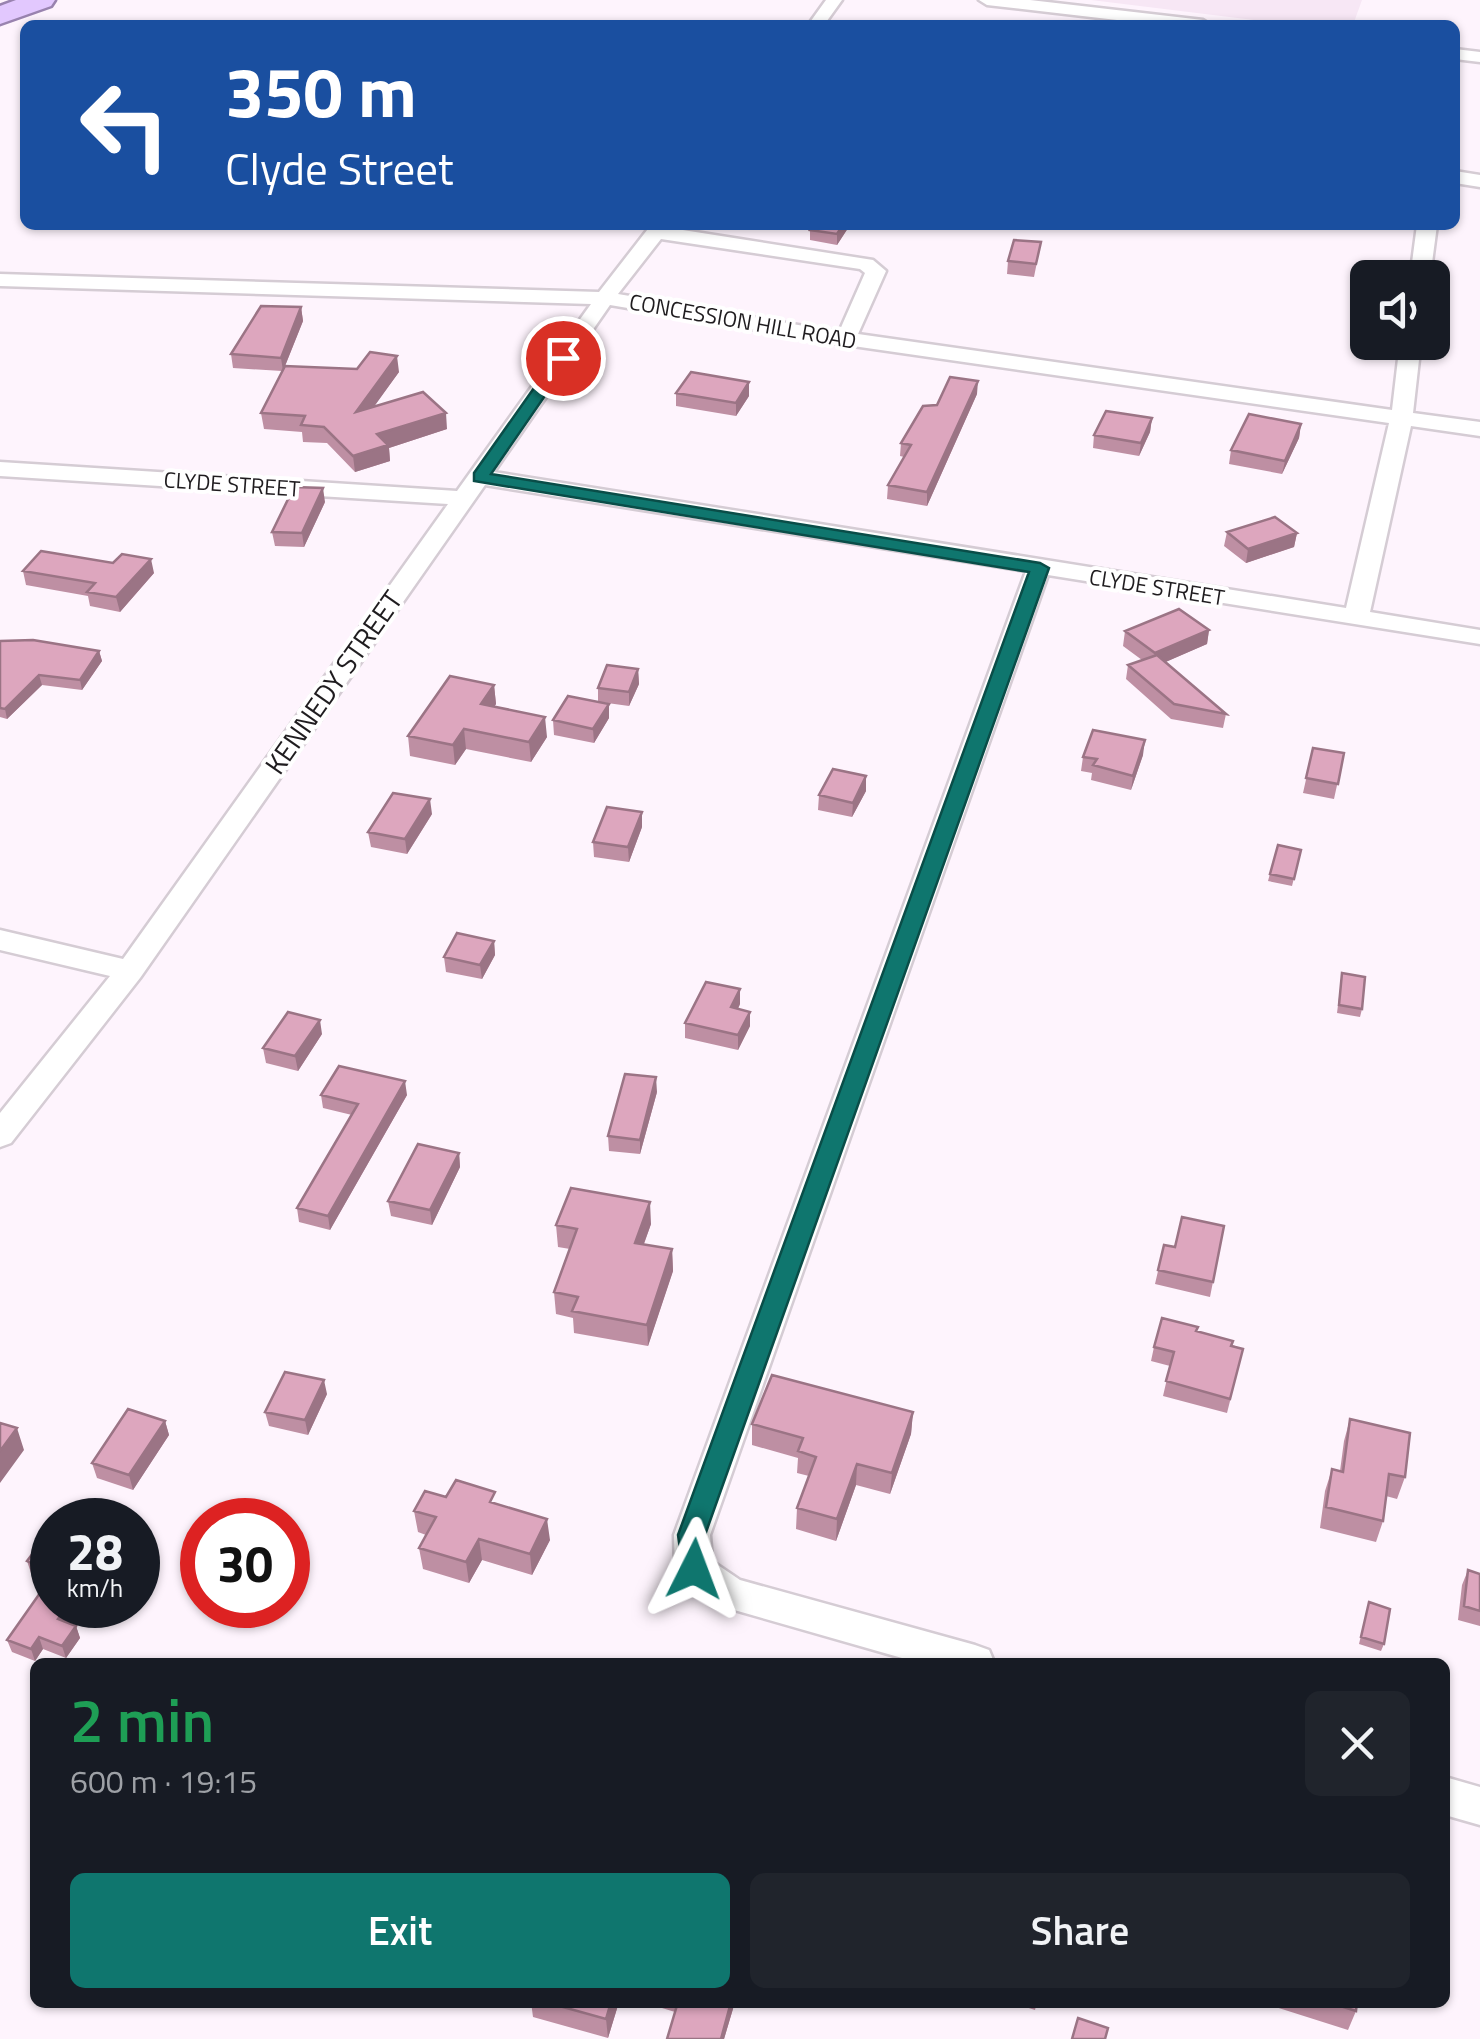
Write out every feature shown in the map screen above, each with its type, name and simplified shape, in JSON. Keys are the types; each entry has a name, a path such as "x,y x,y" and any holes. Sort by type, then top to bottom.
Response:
{"highway":[{"path":"0,16 41,0"}],"street":[{"path":"987,0 1160,20"},
{"name":"KENNEDY STREET","path":"0,1135 130,971 605,298 657,230"},
{"path":"670,230 866,264 876,271 846,339"},
{"path":"1422,260 1426,230"},
{"name":"CONCESSION HILL ROAD","path":"0,280 605,298 846,339 1480,429"},
{"path":"1356,618 1402,416 1410,360"},
{"name":"CLYDE STREET","path":"0,469 463,498"},
{"name":"CLYDE STREET","path":"480,477 1480,638"},
{"path":"961,1658 730,1593 694,1569 692,1535 1040,568"},
{"path":"0,940 130,971"},
{"path":"1450,1797 1480,1806"}],"shaded area":[{"path":"1091,0 1362,0 1355,20 1253,20"}],"building":[{"path":"1014,240 1041,242 1036,264 1008,261"},
{"path":"261,306 301,307 281,358 231,354"},
{"path":"370,352 397,356 356,412 423,392 446,413 377,434 388,445 353,456 324,427 301,425 305,416 261,413 285,366 357,369"},
{"path":"691,372 749,382 736,403 676,393"},
{"path":"950,377 978,381 927,492 888,485 911,445 901,443 923,406 937,405"},
{"path":"1106,411 1152,418 1141,443 1094,435"},
{"path":"1249,414 1301,424 1285,461 1231,450"},
{"path":"294,487 323,488 302,533 272,532"},
{"path":"1275,517 1297,533 1248,549 1227,532"},
{"path":"41,551 113,563 122,554 151,559 116,597 87,592 95,583 23,571"},
{"path":"1179,609 1209,630 1155,653 1125,631"},
{"path":"33,640 99,651 80,680 39,675 5,709 0,708 0,641"},
{"path":"1157,655 1226,714 1174,704 1128,665"},
{"path":"607,665 638,669 629,692 598,688"},
{"path":"450,676 494,685 481,704 545,717 529,742 464,729 453,745 408,736"},
{"path":"568,696 609,704 593,729 553,720"},
{"path":"1093,730 1145,740 1133,776 1093,765 1097,759 1083,757"},
{"path":"1313,748 1344,753 1338,784 1306,778"},
{"path":"833,769 866,776 853,803 819,795"},
{"path":"393,793 430,799 405,839 368,832"},
{"path":"607,807 642,812 628,847 593,842"},
{"path":"1278,845 1301,850 1294,879 1270,874"},
{"path":"457,933 494,941 480,965 444,957"},
{"path":"1342,973 1365,977 1362,1009 1339,1005"},
{"path":"706,982 740,989 731,1007 750,1012 738,1035 685,1023"},
{"path":"288,1012 320,1020 295,1056 263,1048"},
{"path":"339,1066 405,1081 328,1216 297,1208 358,1104 321,1095"},
{"path":"625,1074 656,1077 640,1140 608,1136"},
{"path":"418,1144 459,1153 430,1210 388,1201"},
{"path":"571,1188 650,1202 635,1243 672,1249 647,1325 572,1311 578,1297 554,1292 577,1229 556,1225"},
{"path":"1182,1217 1224,1226 1213,1282 1158,1270 1164,1245 1175,1247"},
{"path":"1162,1318 1198,1327 1196,1331 1233,1341 1231,1346 1243,1349 1230,1399 1166,1381 1174,1352 1154,1347"},
{"path":"285,1372 324,1380 305,1420 265,1412"},
{"path":"772,1375 913,1412 892,1473 857,1464 837,1519 797,1508 816,1457 798,1451 803,1438 752,1424"},
{"path":"128,1409 165,1421 129,1475 92,1463"},
{"path":"1350,1419 1410,1433 1405,1477 1389,1474 1383,1521 1326,1507 1332,1469 1343,1472"},
{"path":"0,1423 17,1428 0,1451"},
{"path":"456,1480 495,1492 490,1502 547,1519 530,1554 479,1539 466,1562 419,1548 436,1517 414,1511 425,1491 446,1497"},
{"path":"1468,1570 1480,1574 1480,1611 1464,1606"},
{"path":"1369,1602 1390,1609 1384,1644 1361,1637"},
{"path":"30,1607 30,1628 75,1628 62,1646 39,1637 31,1649 7,1640"},
{"path":"567,2008 609,2008 606,2019"},
{"path":"676,2008 729,2008 721,2039 667,2039"},
{"path":"1078,2018 1108,2028 1105,2039 1072,2039"}],"route":[{"path":"563,358 480,477 1040,568 692,1535 694,1569"}]}
